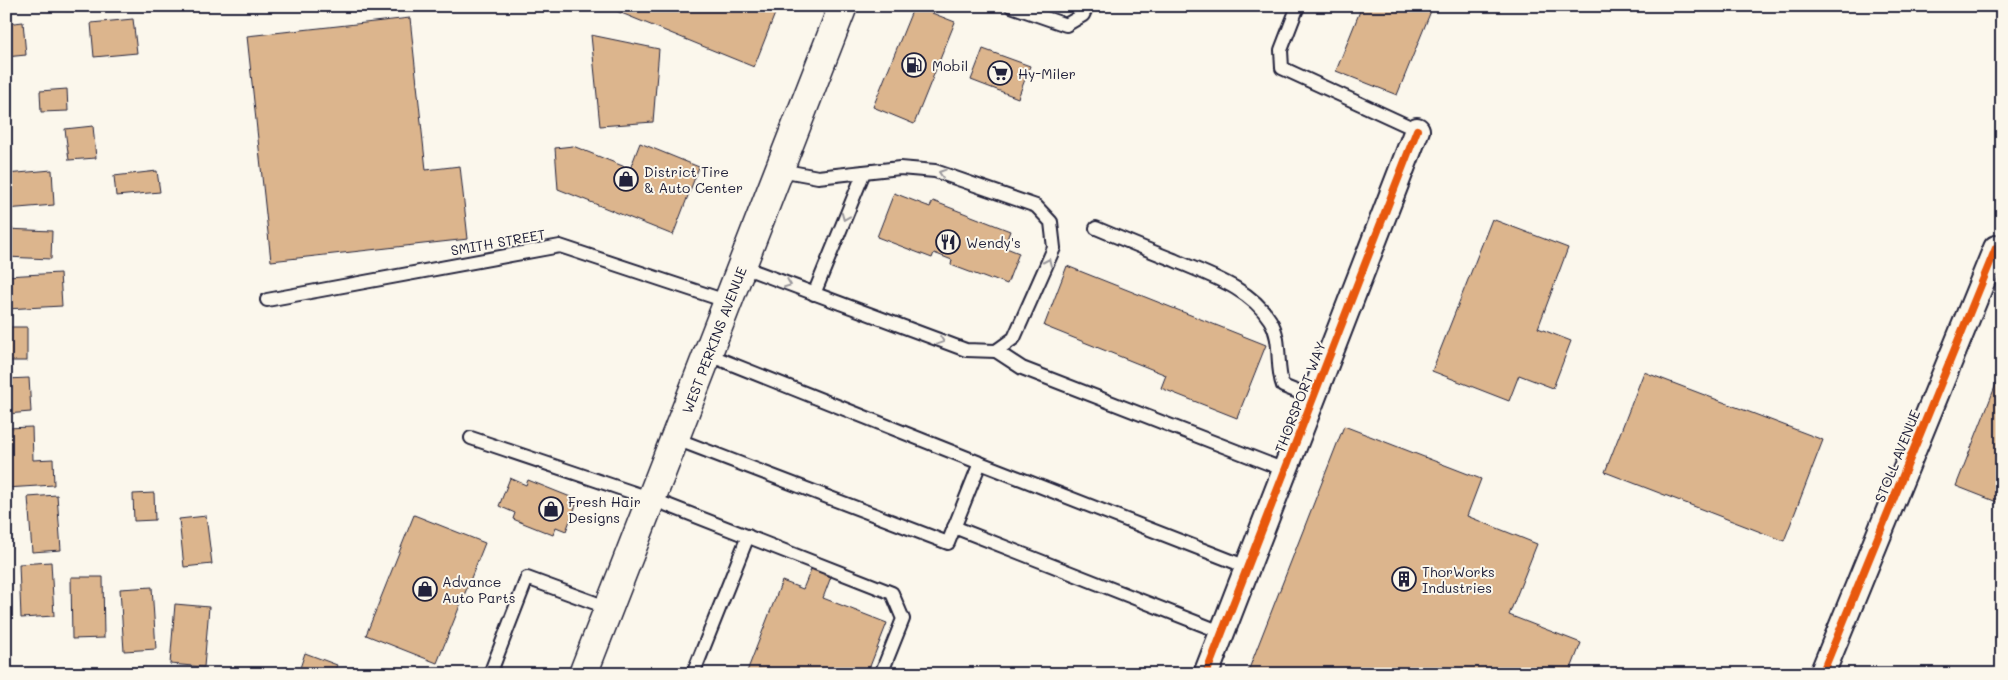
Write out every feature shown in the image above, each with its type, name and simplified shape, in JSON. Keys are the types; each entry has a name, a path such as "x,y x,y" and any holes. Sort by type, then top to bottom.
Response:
{"main road":[{"name":"WEST PERKINS AVENUE","path":"583,674 709,355 843,6"}],"street":[{"name":"THORSPORT WAY","path":"1206,674 1417,130"},
{"name":"STOLL AVENUE","path":"1822,674 1999,242"}],"lane":[{"path":"1011,6 1066,25 1084,15 1087,6"},
{"path":"1298,6 1281,50 1282,68 1417,130"},
{"path":"780,170 818,177 900,168 935,171 1036,206 1052,222 1054,248 1014,338 996,351"},
{"path":"814,294 864,172"},
{"path":"1096,228 1230,284 1253,300 1270,321 1279,344 1279,375 1283,386 1313,398"},
{"name":"SMITH STREET","path":"267,300 560,246 729,302"},
{"path":"743,267 966,350 996,351 1022,368 1285,470"},
{"path":"709,355 1247,567"},
{"path":"471,438 652,499 892,593 903,619 881,674"},
{"path":"676,439 948,543 980,463"},
{"path":"954,527 1221,632"},
{"path":"693,674 748,536"},
{"path":"490,674 527,578 609,608"}],"building":[{"path":"65,6 94,6 94,8 66,11"},
{"path":"604,6 778,6 754,67"},
{"name":"Mobil","path":"914,6 955,22 914,124 873,107"},
{"path":"1362,6 1433,6 1397,95 1336,71"},
{"path":"410,18 426,170 460,166 468,239 271,261 247,36"},
{"path":"133,19 137,53 94,57 91,23"},
{"path":"23,22 26,55 6,57 6,24"},
{"path":"591,35 659,49 653,122 600,126"},
{"name":"Hy-Miler","path":"983,49 1030,66 1018,98 971,80"},
{"path":"67,89 68,111 41,112 40,91"},
{"path":"93,126 96,158 69,160 65,129"},
{"path":"6,138 11,138 11,158 6,158"},
{"name":"District Tire & Auto Center","path":"640,143 699,167 673,235 558,189 555,148 573,146 630,169"},
{"path":"52,170 54,205 6,209 6,174"},
{"path":"157,171 160,192 116,196 114,176"},
{"name":"Wendy's","path":"894,193 930,207 933,201 1010,231 1004,247 1019,253 1007,284 951,265 952,260 934,253 932,258 877,237"},
{"path":"1492,219 1568,248 1538,328 1571,341 1553,388 1519,375 1509,401 1432,371"},
{"path":"6,229 52,231 51,259 6,257"},
{"path":"1067,266 1266,345 1237,418 1161,388 1166,375 1044,326"},
{"path":"60,273 62,306 6,309 6,276"},
{"path":"6,327 27,327 27,361 6,361"},
{"path":"2002,369 2002,504 1956,486"},
{"path":"1644,372 1823,440 1784,541 1605,472"},
{"path":"29,378 31,412 6,414 6,379"},
{"name":"ThorWorks Industries","path":"1344,426 1481,479 1467,516 1537,544 1509,615 1581,643 1569,674 1247,674"},
{"path":"32,427 33,460 53,459 54,485 6,488 6,428"},
{"path":"510,478 526,485 528,480 578,500 566,531 556,527 553,535 513,519 515,513 499,506"},
{"path":"154,493 155,520 134,521 133,494"},
{"path":"57,495 61,550 32,552 28,497"},
{"name":"Advance Auto Parts","path":"414,515 485,543 437,663 366,635"},
{"path":"206,516 212,564 184,567 179,519"},
{"path":"51,562 54,616 21,618 19,564"},
{"path":"812,567 832,574 823,598 887,623 867,674 746,674 782,581 803,589"},
{"path":"71,577 103,577 104,638 72,639"},
{"path":"152,587 156,649 124,651 120,589"},
{"path":"175,604 209,607 204,667 170,664"},
{"path":"305,653 337,665 333,674 298,674"}],"cycle path":[{"path":"1206,674 1417,130"},
{"path":"1822,674 1996,248"}],"place":[{"name":"Mobil","path":"914,65"},
{"name":"Hy-Miler","path":"1000,73"},
{"name":"District Tire & Auto Center","path":"626,179"},
{"name":"Wendy's","path":"948,242"},
{"name":"Fresh Hair Designs","path":"551,509"},
{"name":"ThorWorks Industries","path":"1404,579"},
{"name":"Advance Auto Parts","path":"425,589"}]}
